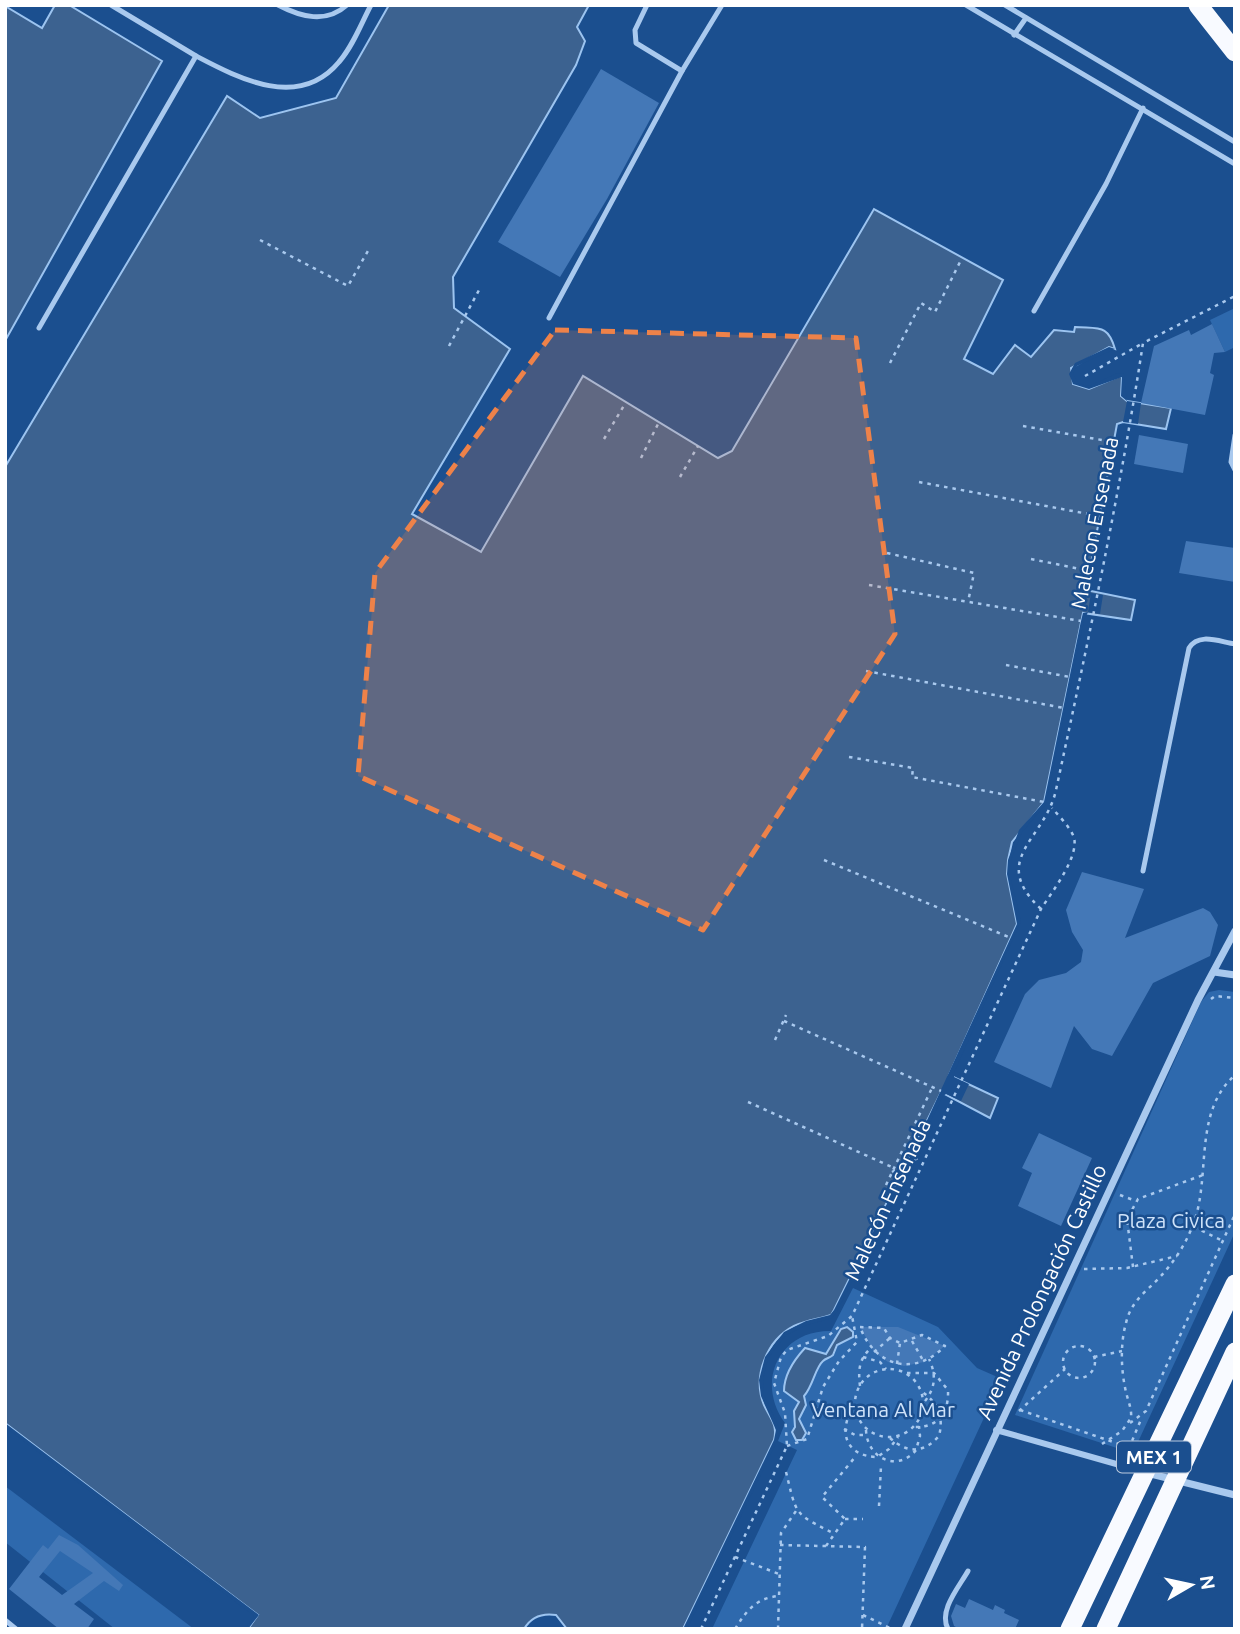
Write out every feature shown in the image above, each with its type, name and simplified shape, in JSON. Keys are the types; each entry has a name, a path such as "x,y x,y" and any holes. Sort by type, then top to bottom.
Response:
{"highway":[{"path":"1198,5 1235,52"},
{"name":"MEX 1","path":"1070,1629 1235,1284"},
{"name":"MEX 1","path":"1106,1629 1235,1353"}],"street":[{"name":"Avenida Prolongación Castillo","path":"905,1629 1198,1000 1235,932"},
{"path":"1214,972 1235,975"},
{"path":"996,1430 1146,1473 1235,1495"}],"lane":[{"path":"111,5 196,55 262,85 291,88 308,84 340,62 371,5"},
{"path":"278,5 306,17 319,18 332,15 347,5"},
{"path":"647,5 635,30 636,43 682,71"},
{"path":"549,318 682,71 722,5"},
{"path":"966,5 1235,164"},
{"path":"1005,5 1235,142"},
{"path":"1014,35 1026,18"},
{"path":"39,328 196,55"},
{"path":"1034,311 1106,184 1143,108"},
{"path":"1235,435 1231,462 1235,470"},
{"path":"1143,871 1189,648 1192,643 1204,639 1235,644"},
{"path":"948,1629 944,1622 946,1611 968,1571"},
{"path":"5,1620 16,1629"}],"path":[{"path":"260,240 348,286 369,249"},
{"path":"890,363 921,303 935,312 962,258"},
{"path":"449,346 479,290"},
{"path":"1086,376 1143,343 1235,296"},
{"name":"Malecon Ensenada","path":"1041,909 1026,895 1018,877 1018,867 1026,842 1052,808 1095,613 1143,343"},
{"path":"604,439 625,402"},
{"path":"640,458 659,422"},
{"path":"1023,426 1113,442"},
{"path":"680,477 698,446"},
{"path":"919,482 1099,516"},
{"path":"887,553 974,573 968,602"},
{"path":"1031,559 1090,571"},
{"path":"869,585 1081,621"},
{"path":"1006,665 1070,677"},
{"path":"866,671 1064,708"},
{"path":"849,757 913,768 912,776 1044,802"},
{"path":"1041,909 1069,863 1075,842 1052,808"},
{"path":"824,860 1011,938"},
{"name":"Malecón Ensenada","path":"701,1629 787,1446 785,1413 774,1383 781,1357 787,1350 828,1336 852,1316 1041,909"},
{"path":"1203,1005 1215,996 1235,998"},
{"path":"775,1040 786,1015"},
{"path":"783,1021 941,1091"},
{"path":"1130,1423 1132,1412 1123,1375 1123,1350 1129,1311 1136,1299 1161,1276 1177,1256 1192,1227 1202,1193 1203,1143 1213,1109 1235,1075"},
{"path":"886,1185 932,1088"},
{"path":"748,1101 893,1170"},
{"path":"893,1170 918,1158"},
{"path":"1133,1267 1127,1219 1136,1201 1161,1189 1203,1175"},
{"path":"1116,1196 1117,1194 1136,1201"},
{"path":"1020,1410 1122,1445 1130,1444 1235,1214"},
{"path":"1192,1227 1223,1241"},
{"path":"1083,1269 1133,1267 1177,1256"},
{"path":"1080,1277 1087,1261"},
{"name":"Malecón Ensenada","path":"787,1446 807,1439 823,1387 839,1361 857,1342 852,1316"},
{"path":"860,1327 884,1328 890,1338 900,1343 912,1341 922,1335 945,1346 924,1362 897,1364 874,1352 860,1327"},
{"path":"874,1352 890,1338"},
{"path":"912,1341 924,1362"},
{"path":"897,1364 900,1343"},
{"path":"1015,1415 1065,1369 1066,1353 1075,1347 1089,1349 1094,1357 1092,1371 1084,1377 1073,1376 1065,1369"},
{"path":"871,1348 863,1357 855,1405 848,1415 844,1429 850,1447 864,1455 896,1461 916,1450 925,1449 939,1436 946,1412 948,1391 934,1373 929,1359"},
{"path":"1094,1357 1123,1350"},
{"path":"863,1357 880,1362 886,1369"},
{"path":"860,1386 874,1372 886,1369 905,1373 934,1373"},
{"path":"905,1373 929,1396 942,1419"},
{"path":"916,1450 920,1436 916,1427 924,1402 929,1396 934,1373"},
{"path":"921,1391 924,1402"},
{"path":"1020,1410 1025,1399"},
{"path":"855,1405 877,1457"},
{"path":"1102,1444 1142,1417"},
{"path":"866,1429 890,1438 898,1437 916,1427 942,1419"},
{"path":"844,1429 855,1435 872,1433"},
{"path":"877,1457 895,1443 898,1437"},
{"path":"890,1438 895,1443 916,1450"},
{"path":"856,1456 822,1497 845,1519 863,1519"},
{"path":"878,1506 881,1466"},
{"path":"786,1472 796,1511 835,1534"},
{"path":"778,1629 780,1545 786,1521 796,1511"},
{"path":"825,1546 845,1519"},
{"path":"780,1545 865,1548 862,1629"},
{"path":"735,1557 779,1574"},
{"path":"735,1629 756,1602 763,1597 779,1596"},
{"path":"863,1615 892,1629"}],"highlighted area":[{"path":"555,330 856,338 895,634 703,930 358,776 375,573"}],"green space":[{"path":"1235,308 1235,347 1225,352 1210,320"},
{"name":"Plaza Civica","path":"1209,992 1235,992 1235,1232 1138,1442 1131,1449 1123,1450 1015,1415 1201,1002"},
{"name":"Ventana Al Mar","path":"853,1288 938,1327 977,1368 1002,1379 886,1629 712,1629 797,1450 778,1441 785,1423 776,1407 772,1391 777,1361 798,1339 813,1333 831,1331"},
{"path":"5,1486 194,1629 115,1629 5,1542"}],"shaded area":[{"path":"55,5 69,5 162,61 5,341 5,6 42,28"},
{"path":"389,5 589,5 577,27 585,41 576,65 453,277 454,308 510,349 412,514 481,552 583,376 718,458 732,451 874,209 1003,280 964,359 993,374 1015,345 1031,357 1054,330 1074,332 1075,327 1101,329 1109,335 1115,349 1109,347 1071,368 1073,384 1089,389 1120,376 1121,396 1127,401 1171,408 1166,429 1123,422 1117,424 1086,590 1135,600 1131,620 1083,613 1044,802 1012,842 1008,860 1007,874 1017,924 949,1075 998,1098 990,1118 941,1092 831,1315 794,1326 784,1332 769,1350 764,1360 760,1382 764,1405 774,1426 774,1440 683,1629 567,1629 556,1615 542,1615 524,1629 248,1629 258,1615 5,1423 5,467 227,96 260,118 336,98"},
{"path":"847,1327 853,1332 853,1337 837,1345 833,1355 820,1364 804,1396 806,1405 799,1419 806,1433 802,1440 796,1440 792,1432 795,1427 794,1411 799,1402 784,1391 787,1374 805,1348 826,1354 841,1329"}],"pier":[{"path":"1109,347 1115,349 1077,366 1073,374 1079,384 1089,386 1118,373 1124,374 1127,401 1121,396 1122,377 1089,389 1073,384 1069,374 1075,363"},
{"path":"1127,401 1141,403 1138,424 1123,422"},
{"path":"1091,593 1103,595 1100,614 1088,612"},
{"path":"1088,612 1046,804 1022,832 1011,860 1011,880 1021,921 954,1073 954,1077 969,1084 961,1101 946,1094 943,1096 837,1312 832,1318 807,1325 786,1335 768,1358 763,1380 764,1395 780,1430 777,1441 687,1629 683,1629 774,1440 776,1430 761,1396 759,1380 765,1357 784,1332 806,1321 830,1315 834,1310 907,1164 1017,924 1007,874 1008,860 1019,830 1044,802 1081,621 1083,613"},
{"path":"5,1423 259,1615 248,1629 245,1629 254,1616 5,1427"}],"building":[{"path":"601,69 659,103 607,199 560,277 498,242"},
{"path":"1212,324 1225,352 1214,353 1210,373 1214,375 1205,415 1141,403 1154,346 1189,330 1191,335"},
{"path":"1139,435 1188,444 1183,473 1134,464"},
{"path":"1186,541 1235,548 1235,582 1179,573"},
{"path":"1082,872 1144,889 1125,938 1203,908 1210,912 1218,925 1210,956 1153,983 1112,1056 1092,1049 1074,1026 1051,1088 994,1062 1025,994 1039,980 1066,973 1081,962 1083,950 1072,932 1066,910"},
{"path":"1039,1133 1092,1158 1061,1226 1018,1206 1032,1173 1022,1168"},
{"path":"860,1327 898,1327 945,1346 924,1362 904,1366 888,1362 874,1352"},
{"path":"59,1535 78,1545 123,1585 119,1591 104,1581 74,1604 94,1619 87,1629 59,1629 9,1589 43,1545 48,1549","holes":["60,1551 93,1573 62,1595 39,1577"]},
{"path":"969,1599 993,1610 995,1605 1005,1610 1004,1613 1019,1620 1015,1629 960,1629 954,1626 951,1616 956,1604 965,1608"}]}
